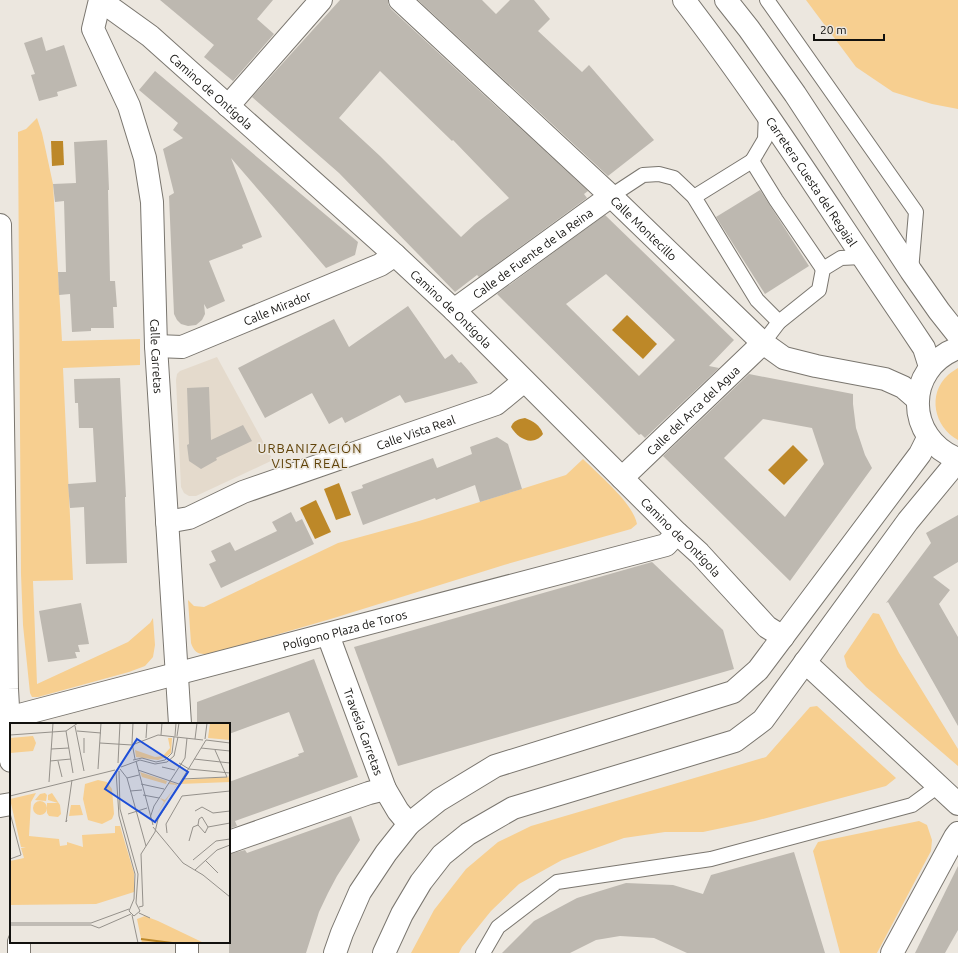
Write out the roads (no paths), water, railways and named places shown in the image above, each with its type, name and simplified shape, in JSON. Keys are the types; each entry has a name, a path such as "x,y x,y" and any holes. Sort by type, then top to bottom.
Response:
{"street":[{"name":"Camino de Ontígola","path":"100,0 150,36 395,255 454,310 677,533 699,553 768,627 783,636"},
{"name":"Calle Carretas","path":"100,0 93,29 129,106 145,158 152,202 156,346 180,723"},
{"path":"228,106 321,0"},
{"name":"Calle Montecillo","path":"400,0 611,196 763,343 784,358 816,366 885,379 903,388 918,400"},
{"name":"Carretera Cuesta del Regajal","path":"684,0 721,48 766,112 924,348 930,367"},
{"path":"726,0 749,29 795,94 911,271 958,335"},
{"name":"Calle de Fuente de la Reina","path":"454,310 611,196"},
{"path":"0,225 6,673 10,747"},
{"name":"Calle Mirador","path":"156,346 182,347 380,266 395,255"},
{"name":"Calle del Arca del Agua","path":"622,478 763,343"},
{"path":"958,348 945,354 930,367 920,388 918,400 918,414 920,422 928,438 948,456 958,459"},
{"name":"Calle Vista Real","path":"167,522 188,518 243,492 496,404 524,381"},
{"path":"335,953 342,932 360,892 386,853 409,824 439,800 495,766 733,692 758,670 920,454 928,438"},
{"path":"384,953 402,914 421,882 442,855 468,834 513,808 735,741 763,720 908,522 951,469 958,464"},
{"name":"Polígono Plaza de Toros","path":"8,718 666,545 677,533"},
{"name":"Travesía Carretas","path":"328,635 385,789 398,811 409,824"},
{"path":"805,662 958,804"},
{"path":"230,842 369,793 385,789"},
{"path":"0,806 10,804"},
{"path":"892,953 958,833"}],"lane":[{"path":"767,0 916,212 911,271"},
{"path":"694,197 752,161 765,139 766,112"},
{"path":"752,161 822,269 819,290 779,322 763,343"},
{"path":"611,196 643,175 659,174 674,178 694,197 757,300 779,322"},
{"path":"822,269 841,258 862,257"},
{"path":"483,953 498,927 557,882 711,859 912,805 938,786"}],"district":[{"name":"URBANIZACIÓN VISTA REAL","path":"310,456"}]}
